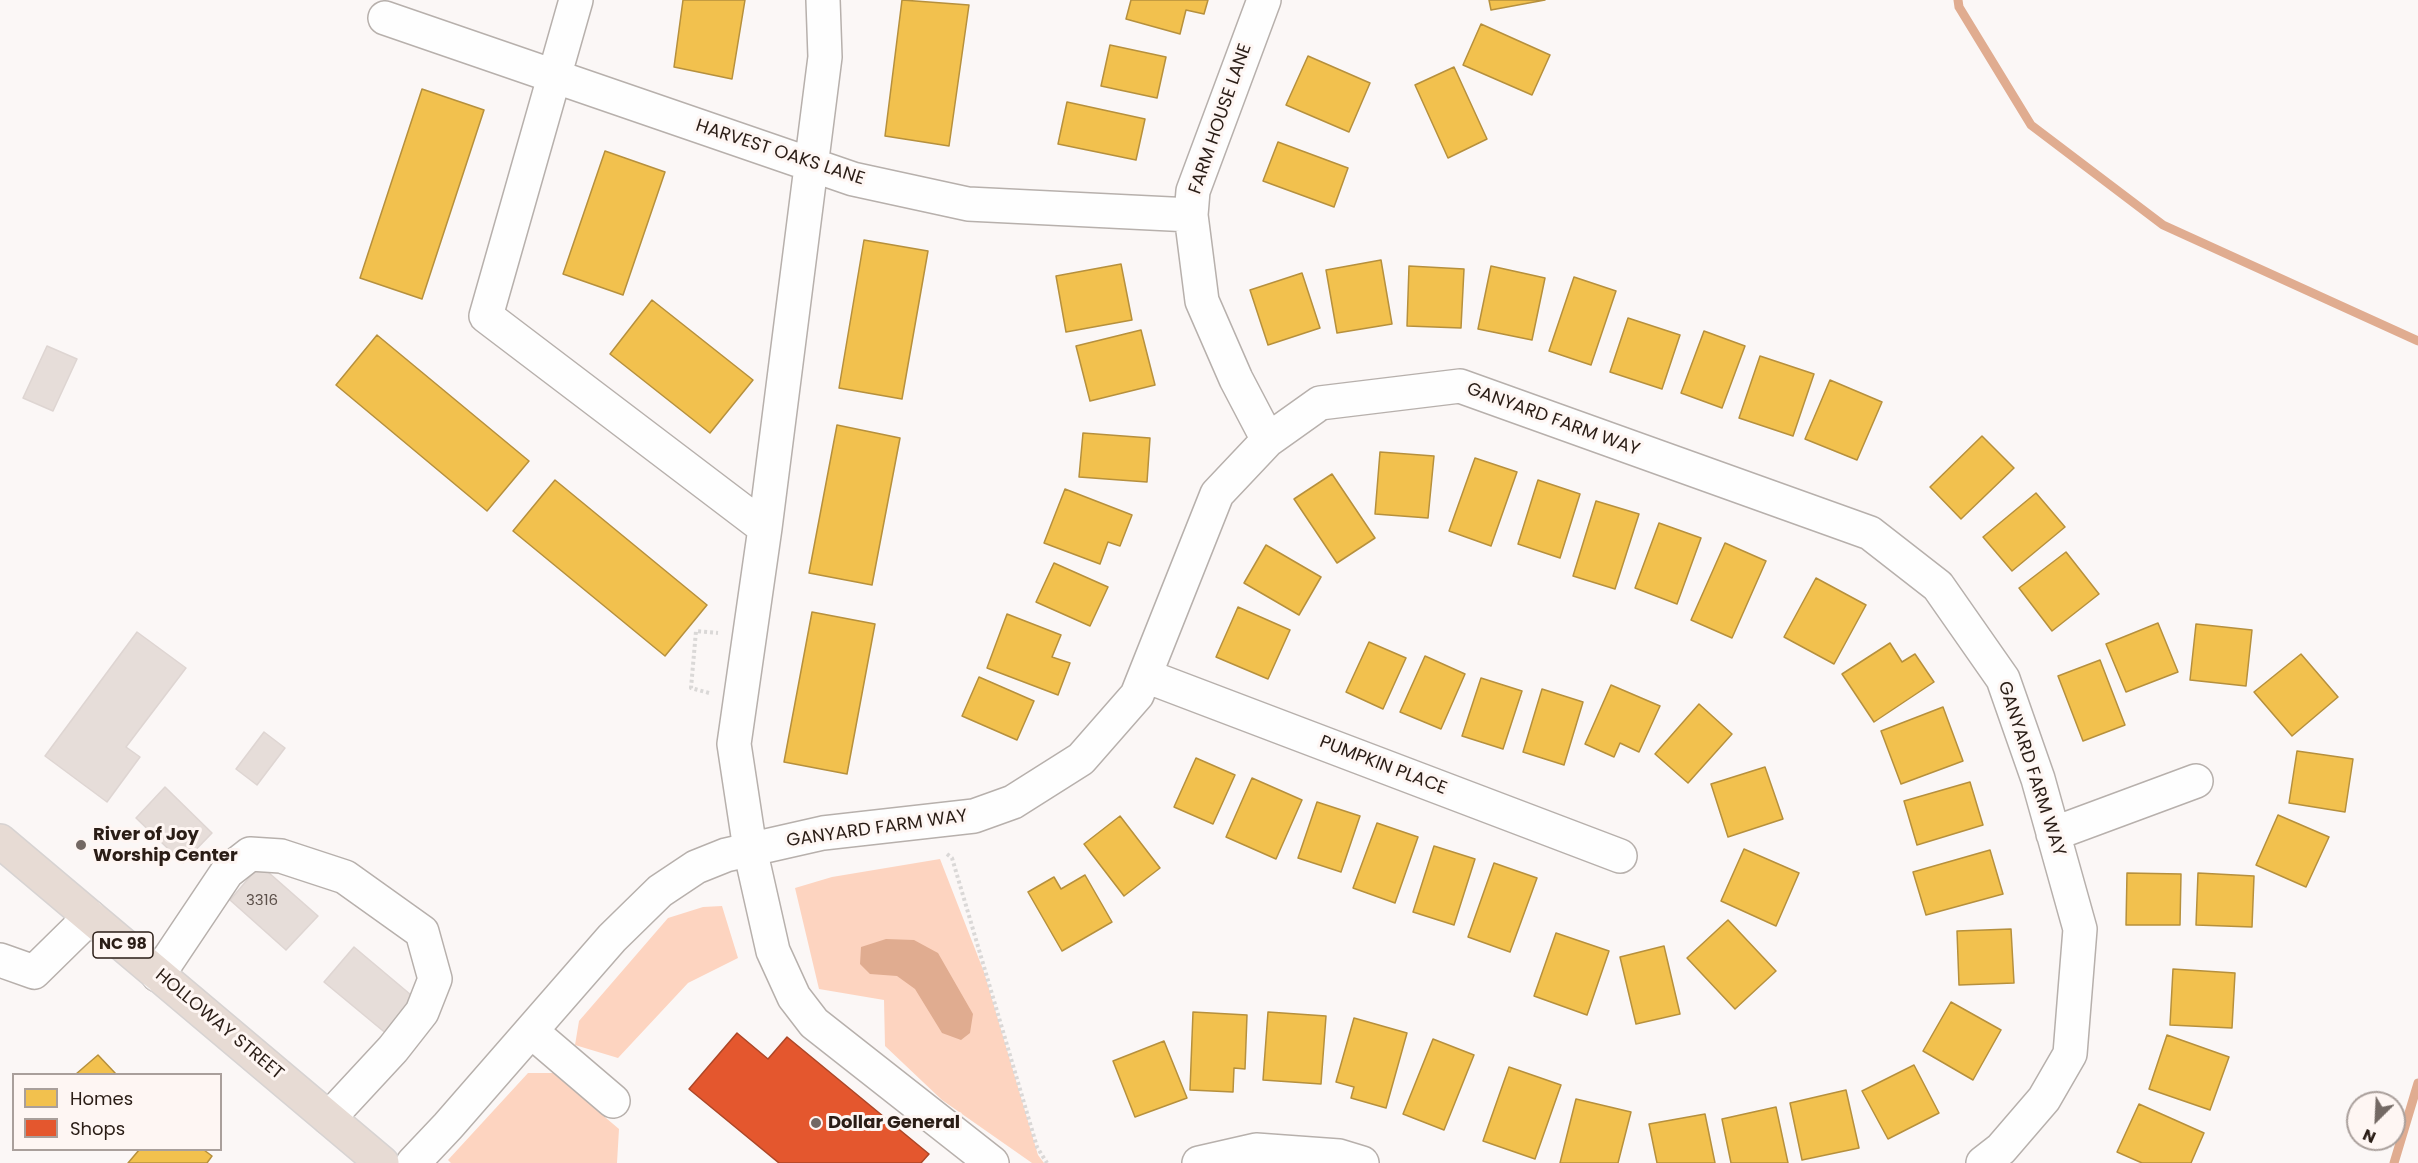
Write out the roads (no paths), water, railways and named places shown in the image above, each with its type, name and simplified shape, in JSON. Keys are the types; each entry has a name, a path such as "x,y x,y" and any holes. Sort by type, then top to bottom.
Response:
{"highway":[{"name":"HOLLOWAY STREET","path":"0,842 382,1163"}],"street":[{"path":"576,0 486,316 765,528"},
{"path":"823,0 825,57 765,528 734,744 750,849 773,951 794,997 814,1023 992,1163"},
{"name":"FARM HOUSE LANE","path":"1264,0 1193,191 1191,215 1202,301 1236,379 1268,440"},
{"name":"HARVEST OAKS LANE","path":"385,18 853,179 968,204 1191,215"},
{"name":"GANYARD FARM WAY","path":"413,1163 612,938 660,891 696,867 750,849 823,833 974,816 1013,802 1081,759 1137,695 1217,494 1268,440 1320,403 1460,386 1870,533 1938,586 2003,679 2038,779 2080,929 2070,1054 2044,1099 2001,1149 1983,1163"},
{"name":"PUMPKIN PLACE","path":"1146,676 1620,856"},
{"path":"2053,834 2196,781"},
{"path":"158,975 227,872 250,854 281,856 345,878 423,932 435,979 422,1012 393,1049 329,1118"},
{"path":"0,960 34,972 90,917"},
{"path":"531,1031 613,1101"},
{"path":"1199,1163 1256,1150 1339,1155 1362,1163"}],"waterway":[{"path":"1958,0 1959,7 2031,125 2163,225 2418,341"},
{"path":"2394,1163 2418,1083"}],"place":[{"name":"River of Joy Worship Center","path":"81,845"},
{"name":"Dollar General","path":"816,1123"}]}
